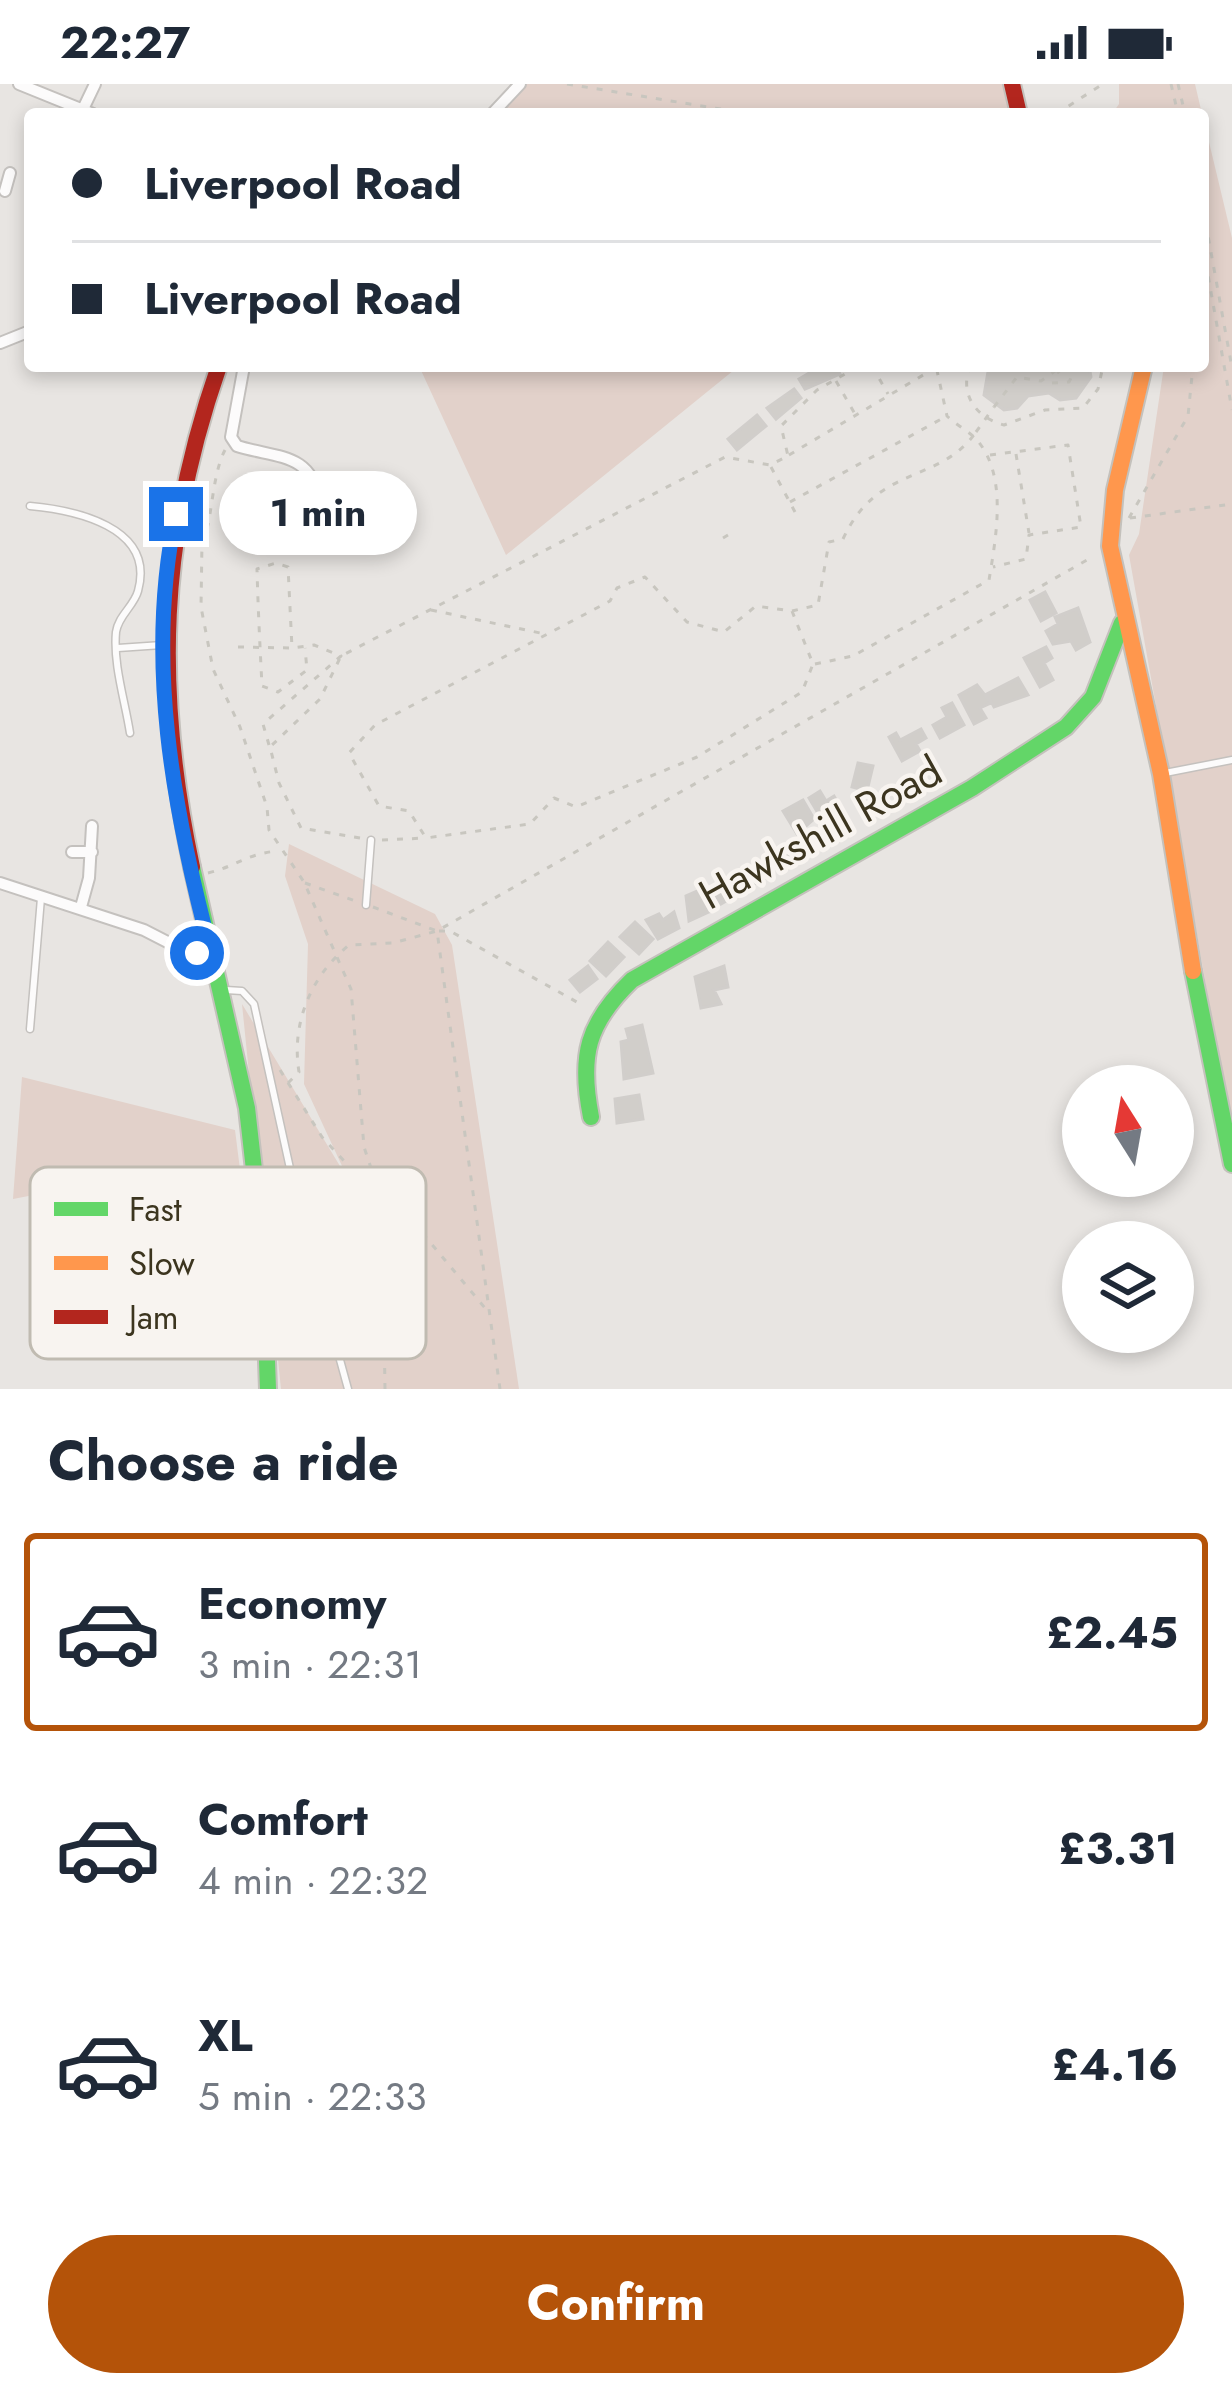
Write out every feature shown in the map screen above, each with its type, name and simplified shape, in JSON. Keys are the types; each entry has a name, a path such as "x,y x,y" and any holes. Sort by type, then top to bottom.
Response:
{"street":[{"path":"20,84 80,108"},
{"path":"498,108 520,84"},
{"path":"217,372 171,539 162,645 176,794 222,990 251,1167"},
{"path":"243,372 231,437 237,446 286,454 307,468 316,479 318,500"},
{"path":"1143,372 1115,490 1110,546 1161,774 1176,884 1232,1164"},
{"name":"Hawkshill Road","path":"596,1013 632,980 972,788 1066,727 1093,697 1114,654 1124,616"},
{"path":"81,907 92,826"},
{"path":"73,852 92,852"},
{"path":"0,883 81,907 181,949 211,952"},
{"path":"591,1117 582,1051 596,1013"},
{"path":"266,1359 268,1389"}],"lane":[{"path":"30,506 92,516 109,525 134,553 139,590 116,626 130,733"},
{"path":"117,648 162,645"},
{"path":"1161,774 1232,760"},
{"path":"367,905 371,840"},
{"path":"31,1029 42,895"},
{"path":"222,990 242,991 254,1004 290,1167"},
{"path":"340,1359 348,1389"}],"path":[{"path":"567,84 714,108"},
{"path":"1065,108 1103,84"},
{"path":"1209,241 1232,368"},
{"path":"1209,282 1232,410"},
{"path":"788,456 782,426 817,390 849,372"},
{"path":"875,372 889,396"},
{"path":"792,611 813,664 802,692 697,758 576,807 554,798 530,824 371,840 301,828 263,724 341,656 725,457 770,465 927,372"},
{"path":"813,664 853,656 989,580 997,524 988,455 975,434 947,416 937,372"},
{"path":"968,372 972,403 980,414 1004,425 1045,410 1083,408 1098,389 1102,372"},
{"path":"426,838 409,811 379,806 349,754 374,725 610,601 617,588 645,578 687,622 724,632 755,606 792,611 818,605 830,542 843,539 858,506 902,478 961,452 1016,376 1029,383 1058,372"},
{"path":"1052,383 1069,382 1074,372"},
{"path":"350,1167 322,1137 288,1083 299,1072 300,1018 308,993 337,954 357,942 393,944 437,931 1110,546 1188,416 1192,372"},
{"path":"835,380 856,415"},
{"path":"790,502 947,416"},
{"path":"231,437 214,472 210,530 202,541 204,635 240,728 278,851 304,882 351,989 364,1147 371,1167"},
{"path":"988,455 1068,446 1081,527 1029,535"},
{"path":"991,567 1026,559 1029,535 1016,454"},
{"path":"770,465 795,512"},
{"path":"1129,518 1232,504"},
{"path":"292,648 288,567 276,563 256,569 262,686 278,692 307,670 305,648"},
{"path":"430,610 547,635"},
{"path":"238,647 314,645 341,656"},
{"path":"270,746 320,699 341,656"},
{"path":"194,877 230,868 242,855 278,851"},
{"path":"304,882 437,931 450,931 596,1013"},
{"path":"437,931 500,1389"},
{"path":"426,1237 491,1316"},
{"path":"385,1359 385,1389"}],"shaded area":[{"path":"527,84 1006,84 1010,108 503,108"},
{"path":"1119,84 1195,84 1201,108 1116,108"},
{"path":"1209,142 1232,238 1232,1131 1129,555 1139,534 1163,372 1209,372"},
{"path":"422,372 732,372 506,555"},
{"path":"289,844 435,914 452,945 519,1389 281,1389 278,1359 426,1359 426,1167 343,1167 304,1084 308,944 285,876"},
{"path":"242,1004 341,1167 259,1167"},
{"path":"22,1077 235,1130 240,1167 30,1167 30,1196 13,1199"}],"building":[{"path":"811,372 840,374 805,389 799,379"},
{"path":"988,372 1090,372 1076,398 1060,400 1049,393 1028,396 1017,408 1004,410 984,395"},
{"path":"794,389 801,398 776,419 767,408"},
{"path":"757,415 766,426 737,450 728,439"},
{"path":"1045,592 1056,613 1041,621 1030,600"},
{"path":"1078,608 1090,642 1076,650 1071,641 1053,644 1046,631 1058,624 1055,617"},
{"path":"1046,647 1052,658 1044,663 1053,680 1040,687 1024,658"},
{"path":"1018,678 1028,695 994,707 987,694"},
{"path":"977,685 991,703 980,708 986,718 974,724 959,695"},
{"path":"952,703 964,725 940,738 933,725 947,717 942,708"},
{"path":"921,729 926,738 916,744 920,751 902,761 889,737 896,733 900,740"},
{"path":"858,763 873,766 867,791 852,787"},
{"path":"820,791 826,801 834,796 841,808 822,820 809,798"},
{"path":"803,800 814,819 797,834 783,811"},
{"path":"794,840 803,857 778,864 772,852"},
{"path":"765,860 773,874 751,886 744,872"},
{"path":"739,876 747,889 721,904 713,891"},
{"path":"704,888 711,911 689,921 686,896"},
{"path":"674,912 679,928 658,939 646,920 659,914 663,920"},
{"path":"635,922 653,939 639,954 620,937"},
{"path":"608,942 624,957 606,976 590,961"},
{"path":"588,966 597,979 580,992 570,980"},
{"path":"724,966 728,987 714,990 721,1004 701,1008 695,977"},
{"path":"642,1025 653,1073 624,1079 621,1042 629,1040 626,1029"},
{"path":"639,1095 643,1119 617,1123 615,1099"}],"traffic: fast":[{"path":"591,1117 586,1076 590,1042 605,1011 632,980 972,788 1066,727 1093,697 1122,623"},
{"path":"192,867 247,1108 254,1167"},
{"path":"1193,971 1232,1164"},
{"path":"267,1359 268,1389"}],"traffic: slow":[{"path":"1143,372 1115,490 1110,546 1161,774 1193,971"}],"traffic: jam":[{"path":"1012,84 1018,108"},
{"path":"192,867 172,738 169,614 184,492 217,372"}],"route":[{"path":"176,514 162,600 163,680 176,794 211,952 197,953"}]}
